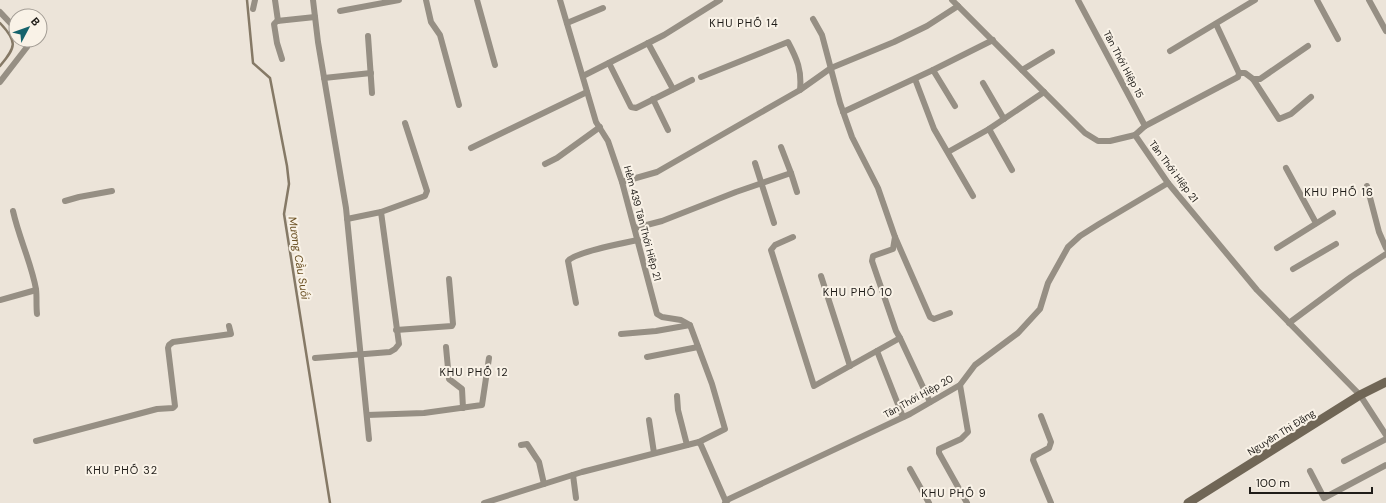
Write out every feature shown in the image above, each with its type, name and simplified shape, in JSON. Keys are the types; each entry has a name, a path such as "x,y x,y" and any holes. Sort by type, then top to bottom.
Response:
{"street":[{"path":"254,9 255,0"},
{"path":"275,0 278,21"},
{"path":"313,0 347,220 369,439"},
{"path":"340,11 399,0"},
{"path":"426,0 431,22 440,35 459,105"},
{"path":"477,0 496,65"},
{"name":"Hẻm 439 Tân Thới Hiệp 21","path":"560,0 596,122 608,141 622,182 657,314 662,317 681,320 690,325"},
{"path":"583,76 664,35 720,0"},
{"name":"Tân Thới Hiệp 21","path":"952,0 1085,133 1098,141 1110,141 1135,135 1168,183 1256,290 1360,395 1386,435"},
{"name":"Tân Thới Hiệp 15","path":"1078,0 1145,126"},
{"path":"1170,51 1254,0"},
{"path":"1317,0 1338,39"},
{"path":"1369,0 1386,31"},
{"path":"622,182 657,172 800,90 831,68 894,42 927,26 958,6"},
{"path":"567,23 603,8"},
{"path":"0,12 8,20"},
{"path":"282,59 277,43 274,24 278,21 315,17"},
{"path":"813,19 822,35 843,112 852,137 878,188 896,236 930,317 934,319 950,313"},
{"path":"1216,24 1239,73"},
{"path":"368,36 372,93"},
{"path":"843,112 915,79 993,40"},
{"path":"701,76 788,42 798,61 801,78 800,90"},
{"path":"648,43 673,89"},
{"path":"1253,79 1260,79 1308,46"},
{"path":"0,82 26,48"},
{"path":"1022,70 1052,52"},
{"path":"609,63 631,107 636,108 692,80"},
{"path":"933,70 955,106"},
{"path":"324,78 371,73"},
{"path":"1135,135 1145,126 1238,77 1239,73"},
{"path":"1239,73 1245,73 1253,79 1279,119 1291,114 1311,97"},
{"path":"915,79 934,130 974,196"},
{"path":"983,83 1004,119"},
{"path":"472,148 588,92"},
{"path":"948,152 990,129 1044,92"},
{"path":"653,99 668,130"},
{"path":"347,220 381,212 425,196 427,191 405,123"},
{"path":"545,164 557,158 600,127"},
{"path":"990,129 1012,170"},
{"path":"781,147 797,192"},
{"path":"755,163 774,223"},
{"path":"1286,168 1316,223"},
{"path":"635,228 662,221 790,173"},
{"name":"Tân Thới Hiệp 20","path":"726,503 729,499 904,416 960,385 974,365 1018,332 1040,309 1048,283 1068,248 1080,236 1168,183"},
{"path":"1366,186 1379,232 1386,248"},
{"path":"65,201 112,191"},
{"path":"13,211 17,231 36,290 37,314"},
{"path":"315,358 390,352 399,344 381,212"},
{"path":"1277,248 1333,213"},
{"path":"896,236 893,249 873,256 872,261 896,331 930,402"},
{"path":"793,237 775,245 771,250 814,386 900,338"},
{"path":"576,303 568,261 570,258 580,254 638,240"},
{"path":"1293,269 1336,244"},
{"path":"1289,323 1351,277 1386,254"},
{"path":"821,276 850,366"},
{"path":"396,330 452,326 449,279"},
{"path":"0,300 36,290"},
{"path":"484,503 573,475 699,442 725,429 712,384 690,325 656,331 621,334"},
{"path":"36,441 157,409 173,408 175,406 168,348 169,344 173,342 231,334 229,326"},
{"path":"446,347 449,379 462,389 463,408"},
{"path":"647,357 698,347"},
{"path":"877,351 904,416"},
{"path":"367,415 424,413 482,405 489,358"},
{"name":"Nguyễn Thị Đặng","path":"1188,503 1360,395 1386,382"},
{"path":"960,385 968,432 961,439 939,449 939,453 967,503"},
{"path":"677,396 678,410 687,445"},
{"path":"1041,416 1051,442 1049,448 1034,456 1033,460 1051,503"},
{"path":"649,420 654,453"},
{"path":"1344,461 1386,439"},
{"path":"699,442 702,445 726,503"},
{"path":"521,445 527,444 539,462 544,484"},
{"path":"1310,472 1324,498 1386,465"},
{"path":"910,469 929,503"},
{"path":"573,475 576,498"}],"waterway":[{"name":"Mương Cầu Suối","path":"247,0 253,63 270,78 287,166 289,184 284,214 330,503"},
{"path":"0,23 10,35 13,44 12,49 0,66"}],"district":[{"name":"KHU PHỐ 14","path":"744,23"},
{"name":"KHU PHỐ 16","path":"1339,192"},
{"name":"KHU PHỐ 10","path":"858,292"},
{"name":"KHU PHỐ 12","path":"474,372"},
{"name":"KHU PHỐ 32","path":"122,470"},
{"name":"KHU PHỐ 9","path":"954,493"}]}
